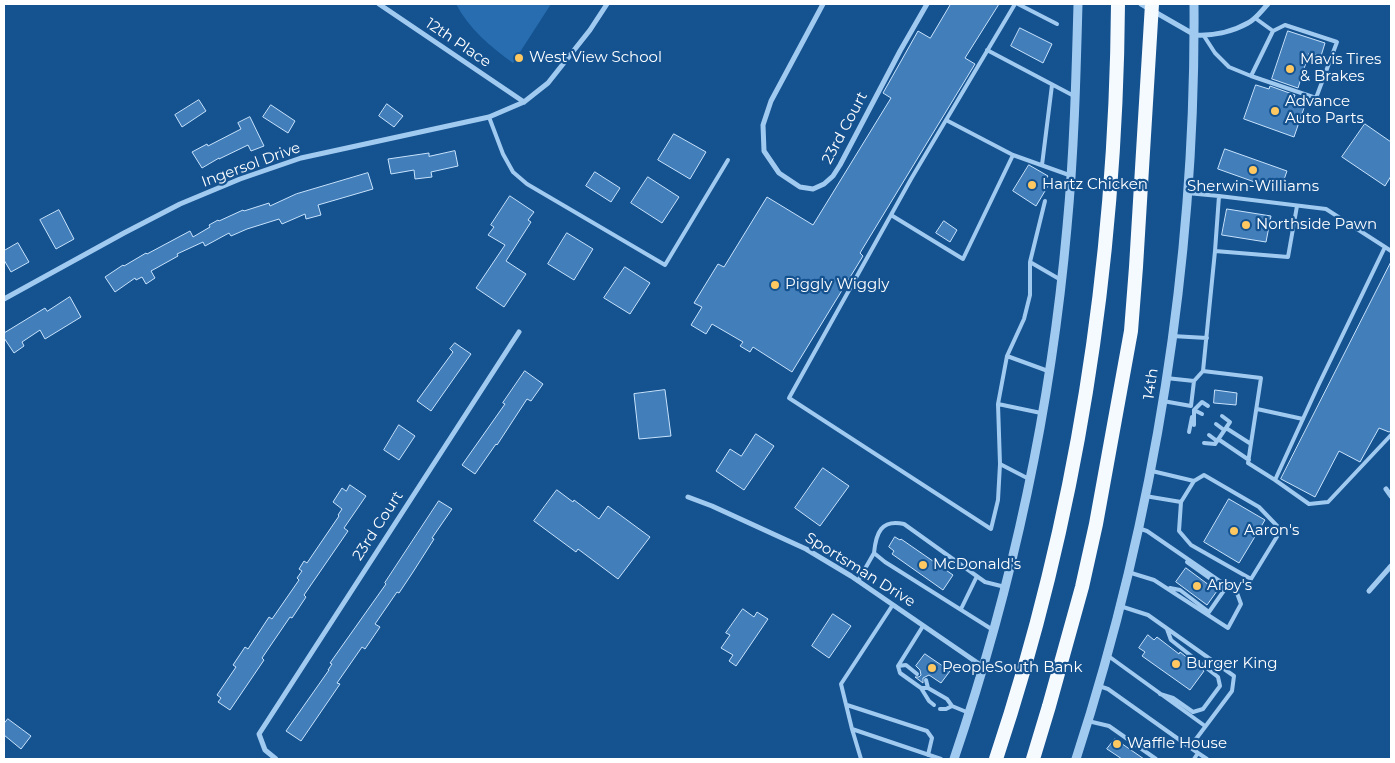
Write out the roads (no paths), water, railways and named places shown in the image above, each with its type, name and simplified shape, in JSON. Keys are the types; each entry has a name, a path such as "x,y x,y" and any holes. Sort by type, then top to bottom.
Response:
{"highway":[{"path":"996,759 1046,591 1065,505 1091,362 1109,207 1114,130 1118,4"},
{"path":"1032,759 1065,650 1084,578 1110,451 1131,331 1147,97 1148,6"}],"street":[{"name":"12th Place","path":"379,4 524,102"},
{"name":"Ingersol Drive","path":"4,299 180,204 240,179 301,158 489,117 524,102 548,83 590,30 607,4"},
{"name":"23rd Court","path":"823,4 771,101 763,125 764,150 778,173 800,187 813,189 824,184 840,166 900,51 927,4"},
{"path":"954,759 993,630 1018,535 1048,371 1061,280 1072,176 1078,4"},
{"name":"14th","path":"1076,759 1120,606 1138,528 1163,401 1187,193 1194,81 1194,4"},
{"path":"1148,6 1194,35 1204,36 1225,32 1250,23 1268,4"},
{"name":"23rd Court","path":"276,759 265,750 258,734 519,332"},
{"path":"1386,489 1391,496"},
{"name":"Sportsman Drive","path":"688,497 712,506 806,550 858,581 982,666"},
{"path":"1369,591 1391,566"}],"lane":[{"path":"1045,201 1030,262 1030,295 1024,318 1008,356 998,404 1000,464 998,500 991,529 789,398 891,214 1016,4 1057,24"},
{"path":"1255,18 1273,31"},
{"path":"1204,36 1215,53 1229,67 1251,76 1316,98 1336,42 1286,25 1273,31 1251,76"},
{"path":"987,50 1076,97"},
{"path":"1042,165 1052,85"},
{"path":"489,117 503,154 513,172 527,184 665,265 728,160"},
{"path":"946,120 1013,155 1072,176"},
{"path":"891,214 963,259 1013,155"},
{"path":"1187,193 1326,209 1391,251"},
{"path":"1189,432 1194,381 1203,371 1219,196"},
{"path":"1215,252 1288,257 1297,206"},
{"path":"1275,480 1302,418 1385,247"},
{"path":"1030,262 1061,280"},
{"path":"1172,336 1207,338"},
{"path":"1008,356 1048,371"},
{"path":"1203,371 1261,378 1249,460"},
{"path":"1166,378 1194,381"},
{"path":"1163,401 1192,408 1202,414"},
{"path":"1192,408 1202,402 1208,406"},
{"path":"998,404 1041,413"},
{"path":"1192,408 1194,425"},
{"path":"1256,409 1302,418"},
{"path":"1204,443 1215,444 1230,422 1222,416"},
{"path":"1216,424 1251,444"},
{"path":"1209,436 1249,460 1248,462 1309,504 1328,502 1391,436"},
{"path":"1000,464 1029,479"},
{"path":"1150,470 1194,480"},
{"path":"1204,474 1259,507 1281,530 1251,579 1191,545 1180,531 1181,502 1194,480 1204,474"},
{"path":"1144,496 1181,502"},
{"path":"858,581 874,553 876,537 880,530 889,523 895,522 904,524 985,582 1005,587"},
{"path":"1128,572 1154,580 1228,628 1241,604 1236,593 1184,556 1146,531 1138,528"},
{"path":"874,553 885,562 993,630"},
{"path":"1165,587 1180,590 1209,612 1225,590 1187,562 1184,556"},
{"path":"961,609 977,576"},
{"path":"861,759 841,684 892,606"},
{"path":"1120,606 1148,615 1234,676 1232,691 1190,747"},
{"path":"923,626 898,666 900,673 921,688 929,701 934,705"},
{"path":"1160,694 1173,698 1193,712 1203,709 1220,686 1218,677 1171,640 1166,628"},
{"path":"1107,655 1205,726"},
{"path":"898,666 906,665 917,674"},
{"path":"926,680 928,688"},
{"path":"1098,686 1108,689 1206,759"},
{"path":"921,688 928,688 947,699 952,706 969,713"},
{"path":"847,705 926,730 932,738 931,757"},
{"path":"940,708 946,710 952,706"},
{"path":"1088,721 1110,726 1156,759"},
{"path":"852,729 941,759"},
{"path":"1194,759 1198,753"}],"place":[{"name":"West View School","path":"519,58"},
{"name":"Mavis Tires & Brakes","path":"1290,69"},
{"name":"Advance Auto Parts","path":"1275,111"},
{"name":"Sherwin-Williams","path":"1253,170"},
{"name":"Hartz Chicken","path":"1032,185"},
{"name":"Northside Pawn","path":"1246,225"},
{"name":"Piggly Wiggly","path":"775,285"},
{"name":"Aaron's","path":"1234,531"},
{"name":"McDonald's","path":"923,565"},
{"name":"Arby's","path":"1197,586"},
{"name":"Burger King","path":"1176,664"},
{"name":"PeopleSouth Bank","path":"932,668"},
{"name":"Waffle House","path":"1117,744"}]}
